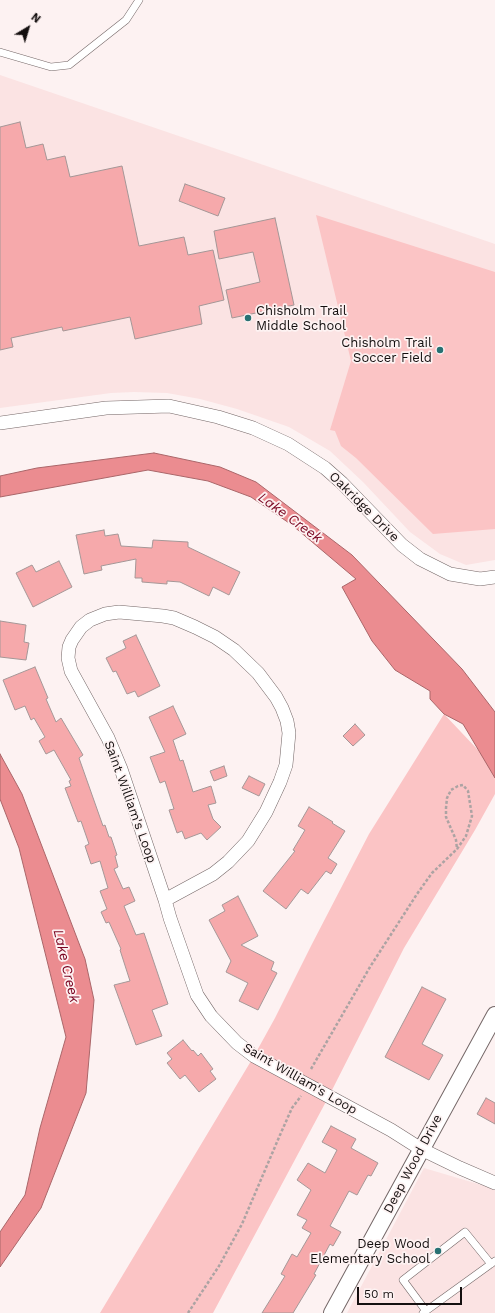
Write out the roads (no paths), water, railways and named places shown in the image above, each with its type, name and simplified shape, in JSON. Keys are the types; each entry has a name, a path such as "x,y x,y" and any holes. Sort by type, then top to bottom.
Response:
{"street":[{"name":"Oakridge Drive","path":"0,423 106,408 170,406 218,417 253,428 288,444 313,460 342,483 402,545 420,559 450,574 480,579 495,577"},
{"name":"Saint William's Loop","path":"165,900 213,874 228,862 248,841 266,812 286,765 289,733 287,721 276,698 258,673 234,650 215,637 174,618 119,612 105,614 90,620 82,627 72,640 69,647 68,658 70,671 108,738 121,769 170,918 197,995 211,1016 237,1043 254,1056 390,1130 421,1149 495,1183"},
{"name":"Deep Wood Drive","path":"332,1313 493,1019"}],"lane":[{"path":"0,52 51,67 69,65 126,20 139,0"},
{"path":"465,1232 493,1262 424,1312 403,1280 465,1232"}],"water":[{"name":"Lake Creek","path":"154,453 220,467 256,482 352,555 462,669 495,712 495,778 463,724 444,714 430,699 430,691 395,670 372,641 342,587 356,579 292,525 251,497 208,481 148,470 0,497 0,476 37,468"},
{"name":"Lake Creek","path":"0,754 22,794 85,959 94,1000 86,1093 41,1208 0,1267 0,1232 25,1195 40,1128 66,1037 19,848 0,799"}],"place":[{"name":"Chisholm Trail Middle School","path":"248,318"},
{"name":"Chisholm Trail Soccer Field","path":"440,350"},
{"name":"Deep Wood Elementary School","path":"438,1251"}]}
